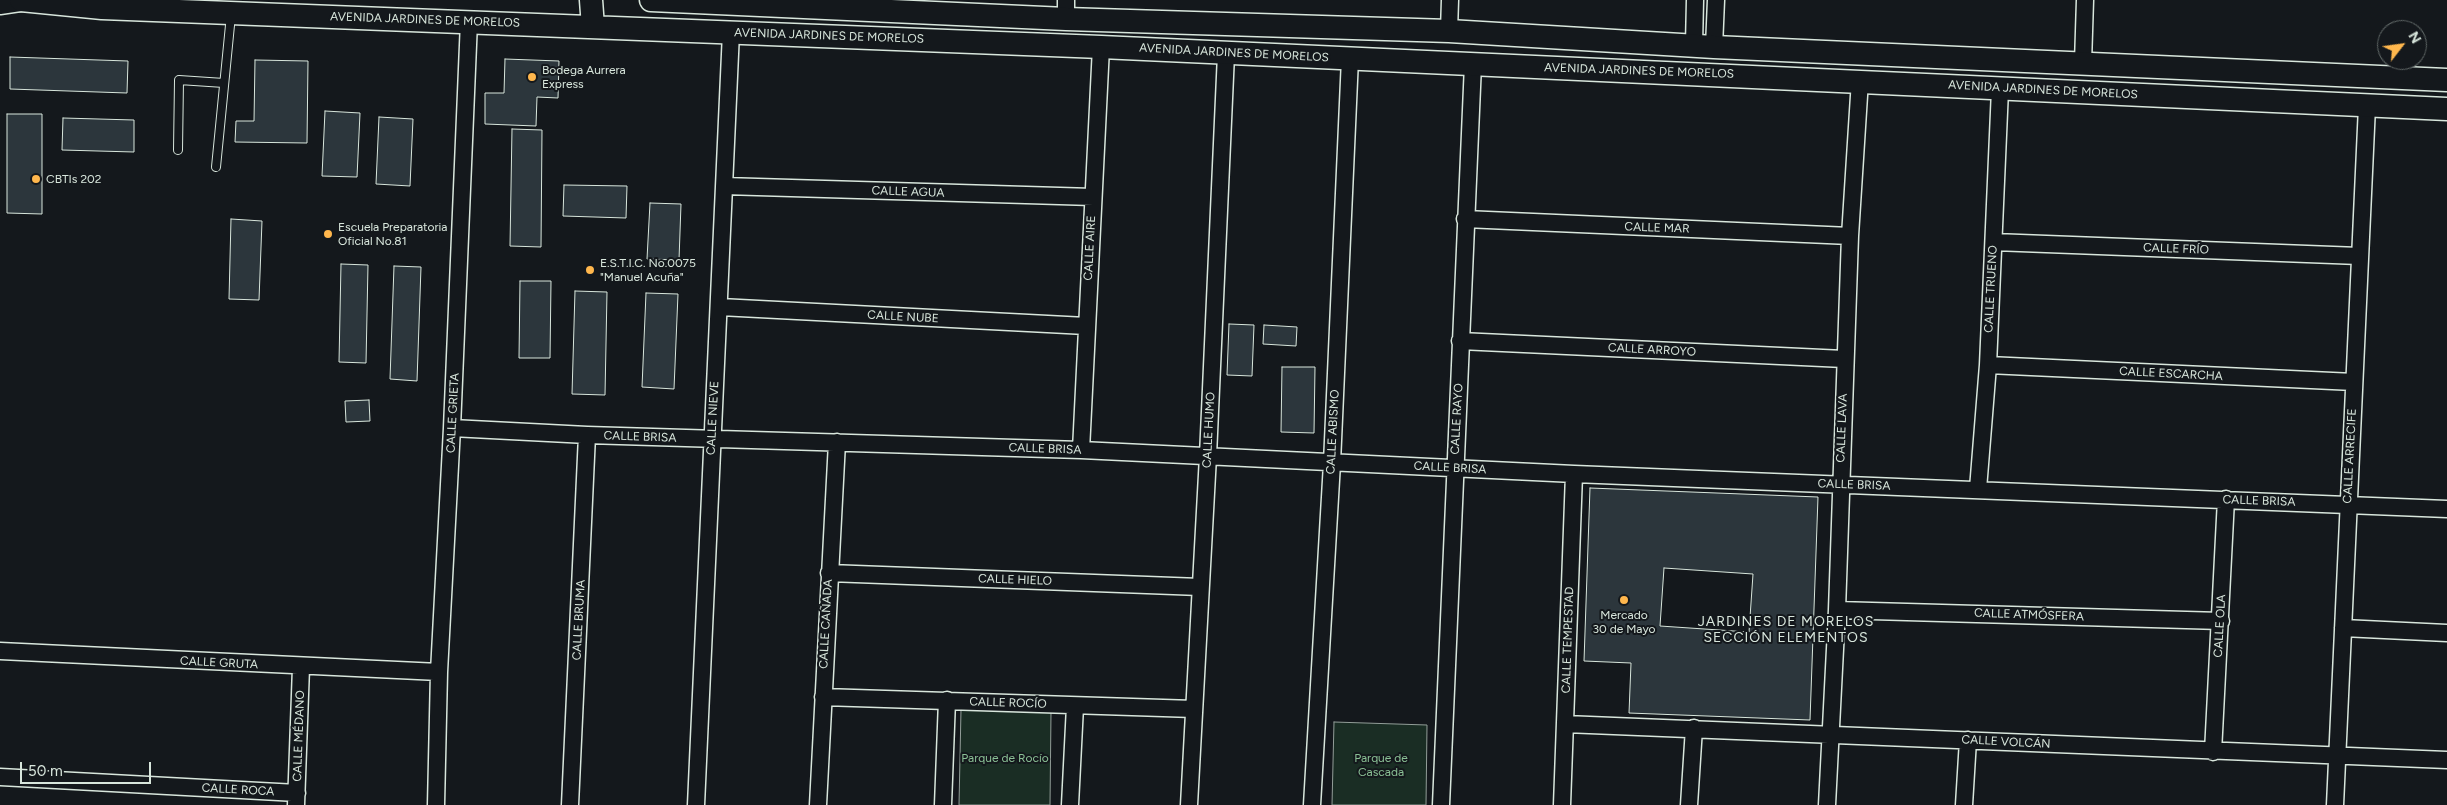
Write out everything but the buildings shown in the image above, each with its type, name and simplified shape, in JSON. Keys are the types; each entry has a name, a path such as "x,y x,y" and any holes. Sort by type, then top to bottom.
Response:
{"main road":[{"path":"591,0 592,27"},
{"path":"651,0 1066,10 1167,22 1449,31 1704,46 2447,80"},
{"name":"AVENIDA JARDINES DE MORELOS","path":"24,1 102,4 231,13 1101,46 1226,54 1860,80 2000,89 2447,109"},
{"path":"1165,51 1167,22"},
{"path":"1402,61 1403,30"},
{"path":"2122,64 2122,94"}],"street":[{"path":"1449,31 1450,0"},
{"path":"1695,0 1704,46"},
{"path":"1704,46 1716,0"},
{"path":"2083,63 2085,0"},
{"path":"0,6 24,1"},
{"name":"CALLE GRIETA","path":"436,805 439,672 452,428 469,21"},
{"name":"CALLE NIEVE","path":"696,805 732,32"},
{"name":"CALLE AIRE","path":"1081,450 1101,46"},
{"name":"CALLE HUMO","path":"1189,805 1208,456 1226,54"},
{"name":"CALLE ABISMO","path":"1312,805 1332,463 1350,58"},
{"name":"CALLE RAYO","path":"1441,805 1473,64"},
{"name":"CALLE LAVA","path":"1827,805 1837,610 1844,359 1860,80"},
{"name":"CALLE TRUENO","path":"1978,489 1988,365 2000,89"},
{"name":"CALLE ARRECIFE","path":"2335,805 2367,106"},
{"name":"CALLE AGUA","path":"724,186 1093,198"},
{"name":"CALLE MAR","path":"1465,219 1850,236"},
{"name":"CALLE FRÍO","path":"1994,242 2359,256"},
{"name":"CALLE NUBE","path":"720,307 1086,326"},
{"name":"CALLE ARROYO","path":"1460,341 1844,359"},
{"name":"CALLE ESCARCHA","path":"1988,365 2354,382"},
{"name":"CALLE BRISA","path":"452,428 587,435 1081,450 1574,474 2447,509"},
{"name":"CALLE BRUMA","path":"570,805 587,435"},
{"name":"CALLE CAÑADA","path":"818,805 837,442"},
{"name":"CALLE TEMPESTAD","path":"1562,805 1574,474"},
{"name":"CALLE OLA","path":"2213,752 2226,500"},
{"name":"CALLE HIELO","path":"829,573 1200,588"},
{"name":"CALLE ATMÓSFERA","path":"1837,610 2221,621"},
{"path":"2343,628 2447,633"},
{"name":"CALLE GRUTA","path":"0,651 301,667 439,672"},
{"name":"CALLE MÉDANO","path":"296,799 301,667"},
{"name":"CALLE ROCÍO","path":"823,697 1194,709"},
{"path":"943,805 947,700"},
{"path":"1070,805 1075,706"},
{"name":"CALLE VOLCÁN","path":"1566,724 1694,728 2213,752 2447,760"},
{"path":"1690,805 1694,728"},
{"path":"1964,805 1968,740"},
{"name":"CALLE ROCA","path":"0,777 296,799"}],"lane":[{"path":"216,167 231,13"},
{"path":"178,150 179,80 224,83"}],"green space":[{"name":"Parque de Rocío","path":"961,710 1051,712 1050,805 959,805"},
{"name":"Parque de Cascada","path":"1334,722 1427,725 1426,805 1332,805"}],"place":[{"name":"Bodega Aurrera Express","path":"532,77"},
{"name":"CBTIs 202","path":"36,179"},
{"name":"Escuela Preparatoria Oficial No.81","path":"328,234"},
{"name":"E.S.T.I.C. No.0075 \"Manuel Acuña\"","path":"590,270"},
{"name":"Mercado 30 de Mayo","path":"1624,600"}],"district":[{"name":"JARDINES DE MORELOS SECCIÓN ELEMENTOS","path":"1786,630"}]}
